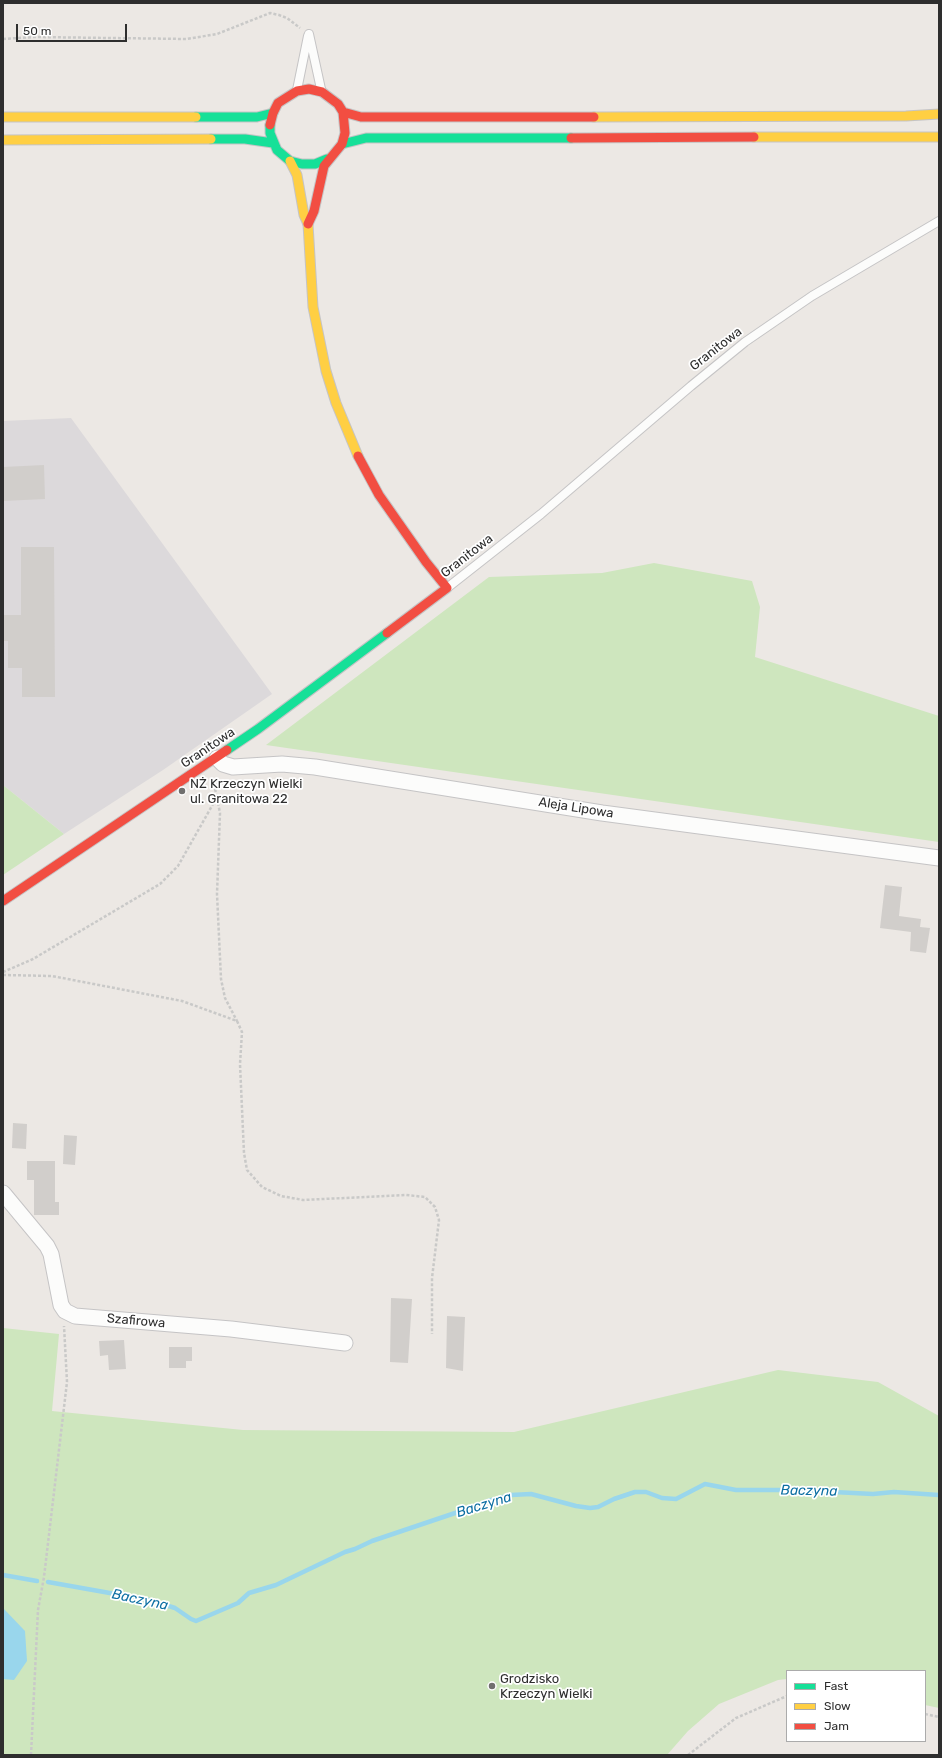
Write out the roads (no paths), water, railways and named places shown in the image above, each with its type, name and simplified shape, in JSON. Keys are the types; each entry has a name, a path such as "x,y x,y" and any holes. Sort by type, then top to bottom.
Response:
{"main road":[{"path":"310,89 322,92 338,104 343,112 345,128 342,144 336,152 327,159 315,164 302,164 290,160 283,156 273,142 270,133 270,122 273,113 278,103 297,91 310,89"},
{"path":"343,112 362,117 432,118 906,116 939,114"},
{"path":"3,117 257,117 273,113"},
{"path":"342,144 366,138 939,136"},
{"path":"3,140 245,139 273,142"},
{"path":"308,224 314,211 322,173 327,159"},
{"path":"290,160 297,175 304,215 308,224 311,289 318,340 326,371 346,429 357,454 379,495 426,562 447,588"},
{"name":"Granitowa","path":"3,901 272,719 447,588"}],"street":[{"name":"Aleja Lipowa","path":"212,761 233,767 282,764 315,767 602,813 939,858"},
{"name":"Szafirowa","path":"3,1192 47,1246 51,1254 61,1305 65,1311 75,1316 231,1329 345,1343"}],"lane":[{"path":"297,91 309,34 322,92"},
{"name":"Granitowa","path":"447,588 541,514 685,390 745,342 812,296 939,221"}],"water":[{"path":"3,1608 25,1631 27,1661 14,1680 3,1679"}],"waterway":[{"name":"Baczyna","path":"48,1582 149,1600 175,1608 196,1621 238,1603 249,1593 276,1585 345,1552 372,1541 488,1501 511,1495 531,1494 576,1506 590,1508 598,1507 614,1499 635,1492 646,1492 662,1498 676,1499 705,1484 736,1490 794,1490 873,1494 894,1492 939,1495"},
{"name":"Baczyna","path":"3,1575 37,1581"}],"place":[{"name":"NŻ Krzeczyn Wielki ul. Granitowa 22","path":"182,791"},
{"name":"Grodzisko Krzeczyn Wielki","path":"492,1686"}]}
